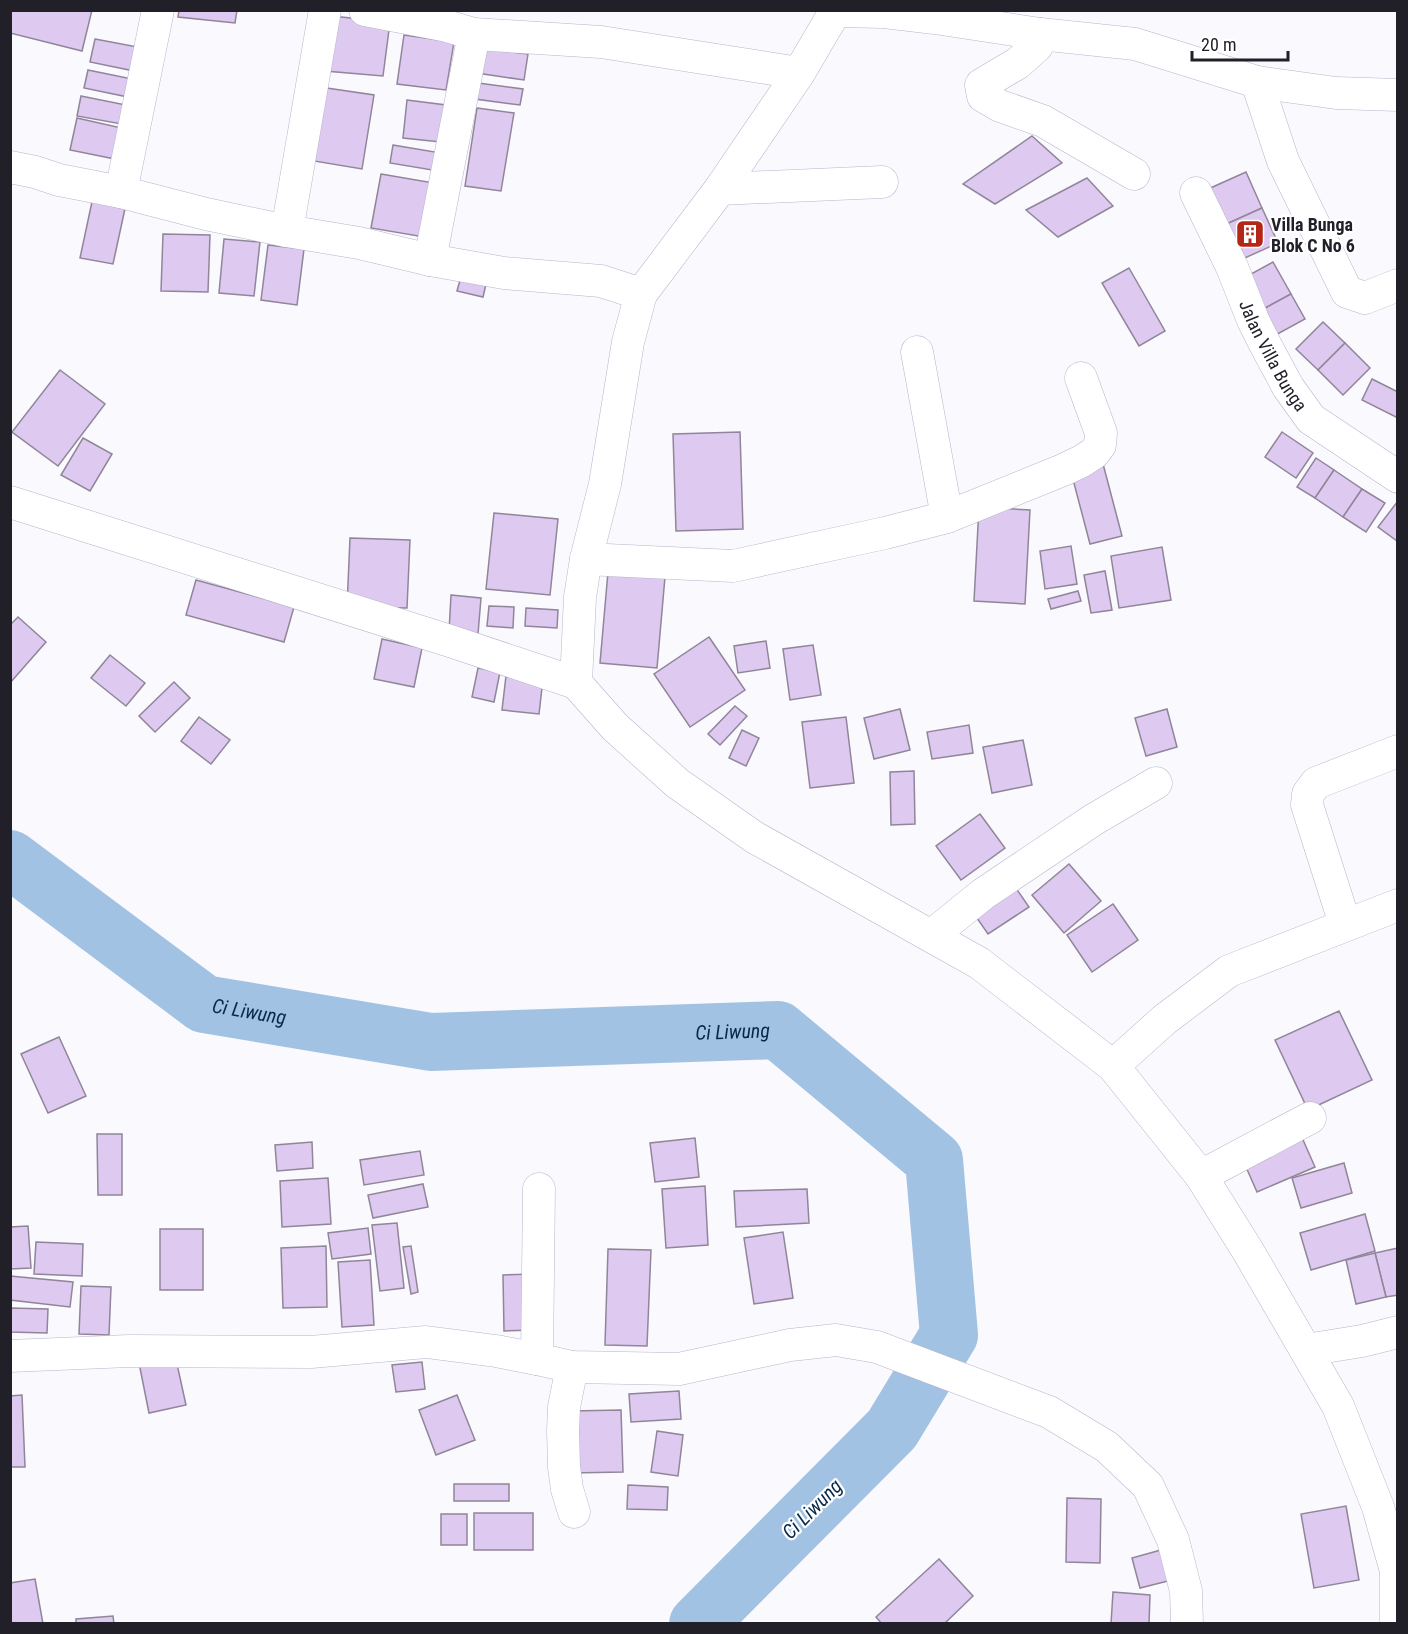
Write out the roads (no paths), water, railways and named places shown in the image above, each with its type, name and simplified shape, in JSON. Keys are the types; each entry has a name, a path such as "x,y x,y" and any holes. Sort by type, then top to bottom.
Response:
{"street":[{"path":"121,192 158,10"},
{"path":"287,231 325,10"},
{"path":"365,10 474,34 601,42 799,73"},
{"path":"576,683 580,597 586,559 604,484 628,342 641,294 720,189 799,73 836,11 884,12 1040,34 1134,44 1257,82 1336,93 1398,95"},
{"path":"430,260 474,34"},
{"path":"1040,34 1037,46 1018,63 981,85 983,96 1000,106 1043,121 1134,174"},
{"path":"1257,82 1283,161 1347,292 1365,298 1398,285"},
{"path":"10,167 206,214 359,243 430,260 504,273 601,280 641,294"},
{"path":"720,189 882,182"},
{"name":"Jalan Villa Bunga","path":"1196,193 1232,267 1253,320 1288,387 1311,419 1398,477"},
{"path":"917,352 947,517"},
{"path":"586,559 733,566 947,517 1063,470 1094,453 1100,445 1101,433 1082,378"},
{"path":"10,502 576,683 615,727 677,783 754,837 979,963 1113,1065 1201,1176 1248,1251 1338,1406 1378,1506 1395,1571 1396,1623"},
{"path":"1345,924 1307,806 1308,794 1316,783 1398,751"},
{"path":"931,936 982,894 1093,820 1156,783"},
{"path":"1113,1065 1164,1020 1229,970 1398,905"},
{"path":"1201,1176 1310,1118"},
{"path":"537,1359 539,1189"},
{"path":"1306,1350 1362,1341 1398,1332"},
{"path":"10,1356 129,1351 311,1352 426,1342 496,1351 572,1367 679,1369 790,1345 836,1340 877,1347 1049,1412 1107,1447 1148,1486 1173,1540 1186,1591 1187,1623"},
{"path":"572,1367 564,1407 564,1467 567,1489 574,1512"}],"waterway":[{"name":"Ci Liwung","path":"10,859 204,1004 431,1042 778,1030 934,1160 949,1335 892,1429 698,1624"}],"place":[{"name":"Villa Bunga Blok C No 6","path":"1250,234"}]}
